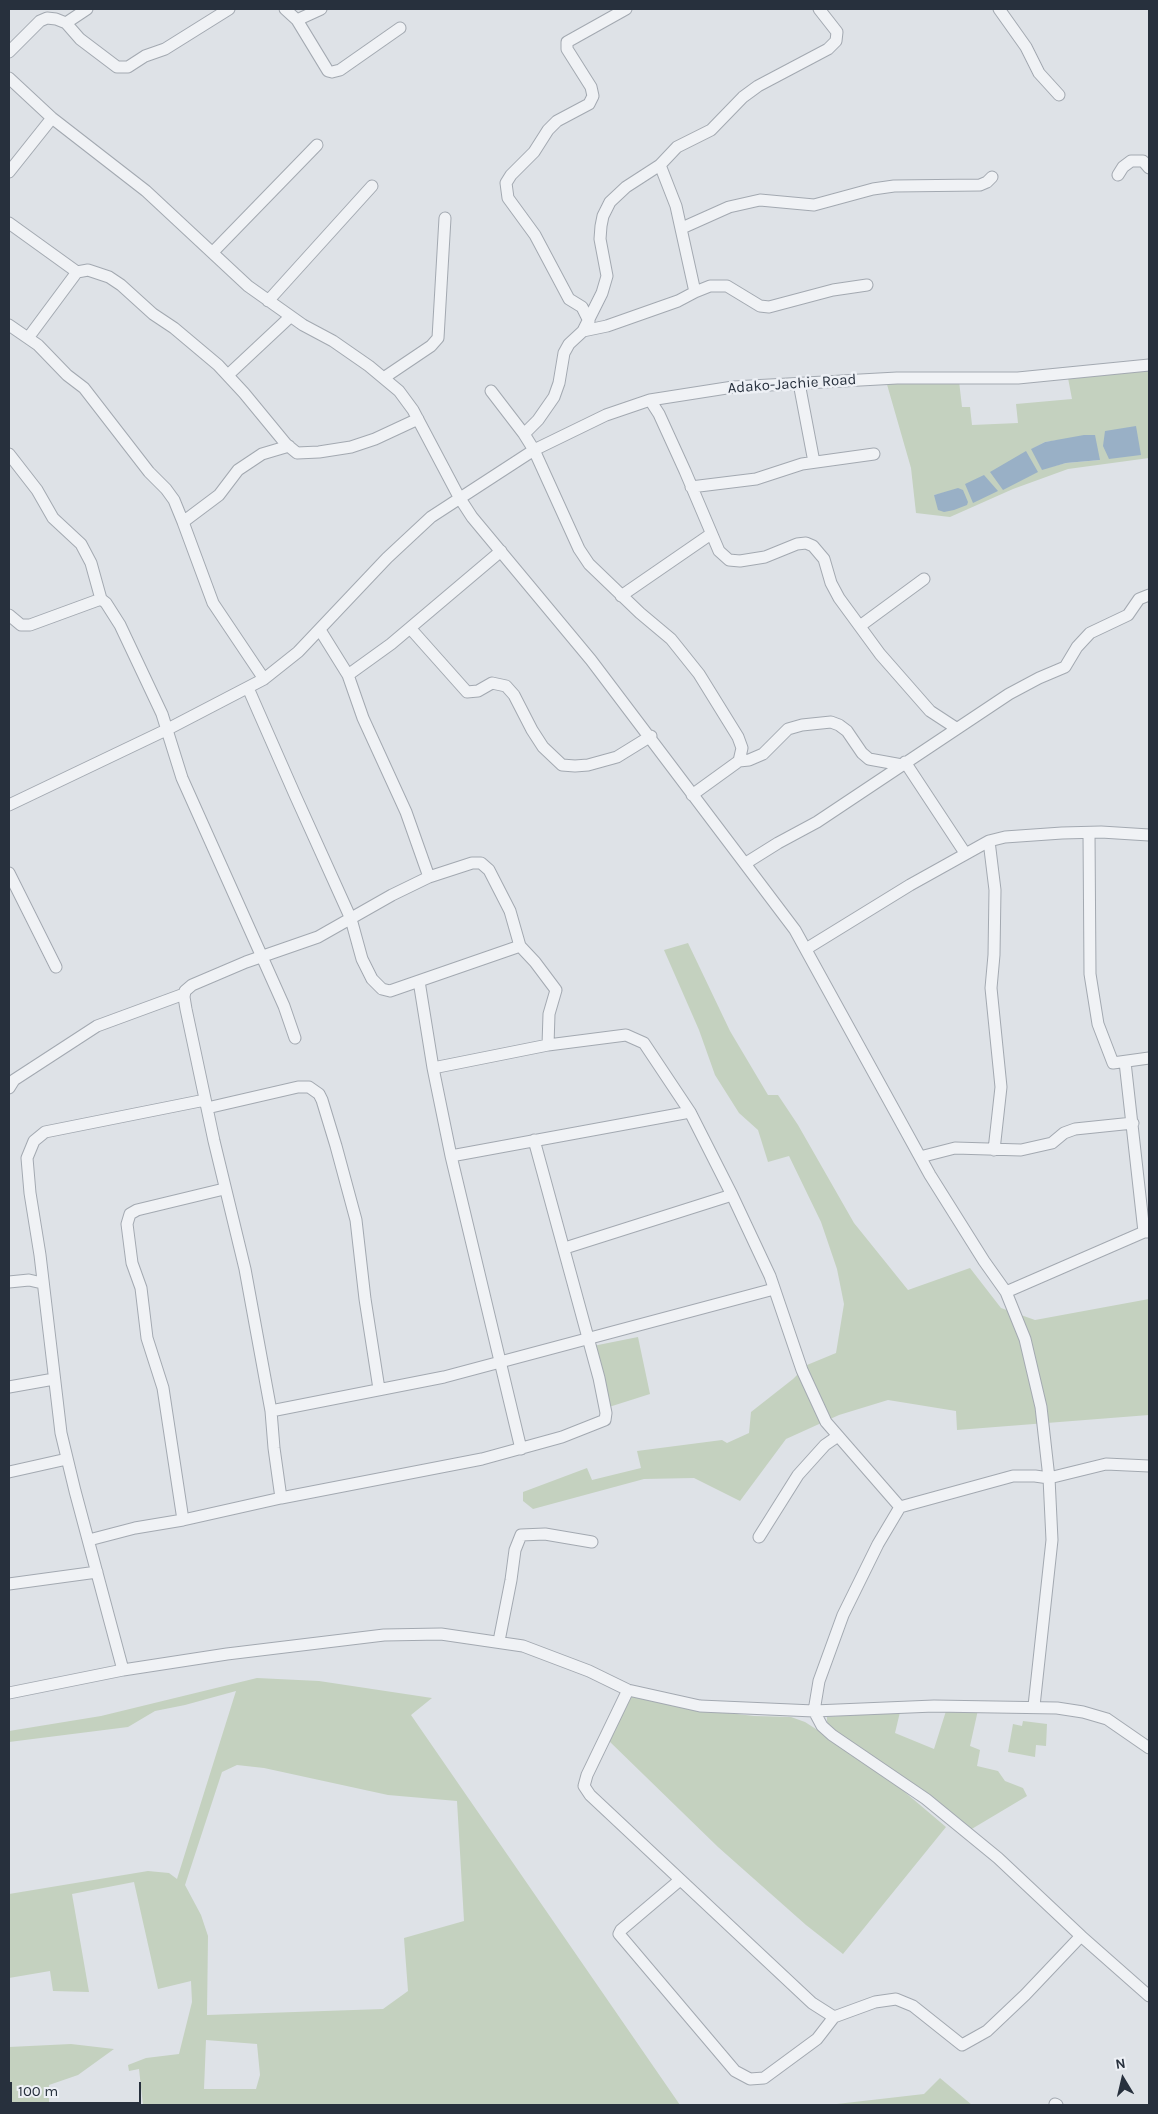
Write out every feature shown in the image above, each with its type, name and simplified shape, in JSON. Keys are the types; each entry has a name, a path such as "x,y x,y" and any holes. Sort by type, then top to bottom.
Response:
{"street":[{"path":"66,23 87,9"},
{"path":"9,52 40,21 47,18 66,23 80,39 117,67 128,67 145,56 165,49 230,9"},
{"path":"285,9 297,20 328,71 332,72 340,70 400,28"},
{"path":"297,20 321,9"},
{"path":"586,326 582,307 569,299 535,235 508,198 506,183 511,175 534,152 556,121 589,104 593,96 591,87 567,48 567,42 626,9"},
{"path":"524,434 538,420 554,397 559,383 564,352 568,344 586,326 602,293 607,276 600,239 602,216 617,195 660,165 677,147 711,130 743,97 758,86 828,49 836,40 837,32 820,9"},
{"path":"999,9 1013,27 1039,72 1059,95"},
{"path":"9,78 52,118 146,191 213,252 229,270 268,302 333,341 385,377 400,391 418,419 459,497 472,517 591,660 651,736 692,795 746,863 795,930 920,1157 984,1262 1006,1292 1025,1339 1042,1407 1049,1478 1052,1540 1034,1706"},
{"path":"9,172 52,118"},
{"path":"213,252 317,145"},
{"path":"1118,175 1123,167 1131,161 1143,161 1149,168"},
{"path":"660,165 676,206 695,292"},
{"path":"682,228 729,207 760,200 814,205 873,189 894,186 980,185 992,177"},
{"path":"268,302 372,186"},
{"path":"385,377 431,346 438,338 446,218"},
{"path":"9,223 77,272"},
{"path":"28,338 77,272 88,270 99,272 121,285 152,314 174,328 228,375 289,446 300,454 351,447 375,439 418,419"},
{"path":"586,326 607,326 678,301 710,286 727,286 760,306 769,307 824,292 867,285"},
{"path":"228,375 290,316"},
{"path":"9,325 28,338 84,388 174,500 213,603 264,679"},
{"name":"Adako-Jachie Road","path":"9,805 166,730 264,679 298,652 431,517 534,450 586,424 650,400 733,387 897,378 1018,378 1149,365"},
{"path":"799,383 814,462"},
{"path":"491,391 534,450 579,549 589,564 621,596 671,639 699,674 738,737 742,748 739,761"},
{"path":"650,400 659,414 719,551 729,560 740,561 765,557 797,544 806,543 813,546 824,559 831,583 839,598 880,654 930,711 956,728"},
{"path":"183,522 219,496 238,470 262,454 289,446"},
{"path":"9,454 37,490 53,518 81,544 91,563 101,599 111,610 120,625 162,714 182,778 260,957 284,1006 295,1038"},
{"path":"691,488 756,479 788,468 814,462 874,454"},
{"path":"621,596 711,534"},
{"path":"348,676 370,661 410,628 500,550"},
{"path":"860,626 924,579"},
{"path":"746,863 817,822 1009,694 1064,667 1077,647 1090,633 1128,615 1139,599 1149,595"},
{"path":"9,614 21,625 30,625 101,599"},
{"path":"410,628 467,692 478,691 492,683 506,686 514,695 532,730 544,747 562,765 588,765 617,757 651,736"},
{"path":"320,630 348,676 366,725 406,812 429,877"},
{"path":"248,688 351,918 362,959 372,979 382,989 390,990 419,981 520,946"},
{"path":"692,795 739,761 749,760 763,754 788,729 802,725 830,722 839,725 847,731 869,760 904,763"},
{"path":"904,763 965,853"},
{"path":"806,949 965,853 989,841 1005,837 1089,832 1149,835"},
{"path":"1089,832 1090,974 1098,1024 1111,1061 1115,1064 1149,1058"},
{"path":"989,841 995,890 994,955 991,988 1002,1087 994,1150"},
{"path":"9,1088 14,1080 97,1026 184,994 192,985 260,957 318,937 429,877 472,863 481,863 489,870 510,911 520,946 556,990 549,1014 548,1045"},
{"path":"9,873 56,966"},
{"path":"419,981 433,1068 451,1156 521,1449"},
{"path":"184,994 224,1189 245,1269 271,1411 281,1498"},
{"path":"433,1068 548,1045 626,1035 644,1043 690,1112 732,1195 774,1289 802,1370 826,1422 900,1507"},
{"path":"1006,1292 1147,1232 1125,1062"},
{"path":"123,1670 68,1459 57,1406 27,1158 37,1137 45,1132 298,1087 309,1087 319,1094 336,1146 356,1220 365,1299 379,1390"},
{"path":"451,1156 690,1112"},
{"path":"920,1157 956,1148 1021,1150 1040,1147 1052,1143 1064,1133 1075,1128 1133,1123"},
{"path":"89,1540 135,1528 183,1520 281,1498 392,1478 521,1449 562,1437 605,1420 606,1414 599,1378 534,1140"},
{"path":"183,1520 165,1399 147,1338 142,1294 132,1263 127,1224 129,1216 134,1211 224,1189"},
{"path":"565,1248 732,1195"},
{"path":"9,1282 29,1280 42,1283"},
{"path":"271,1411 444,1377 774,1289"},
{"path":"9,1386 54,1380"},
{"path":"759,1537 798,1475 825,1445 838,1436"},
{"path":"9,1472 68,1459"},
{"path":"1149,1466 1106,1464 1049,1478 1013,1476 900,1507 878,1544 842,1615 819,1681 814,1711 822,1726 832,1735 926,1799 998,1858 1081,1936 1149,1996"},
{"path":"499,1642 515,1550 521,1535 545,1534 592,1542"},
{"path":"9,1584 97,1572"},
{"path":"9,1693 123,1670 236,1652 384,1635 441,1634 523,1646 560,1659 628,1690 700,1706 814,1711 934,1706 1034,1706 1082,1712 1107,1719 1149,1748"},
{"path":"628,1690 587,1774 584,1786 590,1796 812,2003 834,2017"},
{"path":"680,1880 620,1930 619,1934 736,2071 750,2079 764,2078 817,2039 834,2017 875,2002 896,1999 912,2006 962,2045 987,2030 1026,1995 1081,1936"}],"green space":[{"path":"1149,369 1149,458 1068,469 1013,489 950,517 916,513 911,468 886,381 959,381 962,407 970,407 972,425 1018,423 1016,404 1072,399 1068,378","holes":["1059,440 1100,460 1066,463 1042,469 1032,449 1045,442","947,492 954,510 934,495"]},
{"path":"688,943 730,1031 768,1095 778,1095 798,1125 854,1223 908,1290 970,1268 1001,1308 1035,1320 1149,1299 1149,1415 957,1430 956,1411 888,1400 839,1415 786,1439 740,1501 694,1478 644,1479 533,1509 523,1501 523,1492 587,1468 592,1480 641,1468 637,1451 722,1440 727,1443 749,1433 751,1412 793,1379 807,1365 836,1353 844,1304 837,1269 821,1222 789,1156 768,1162 758,1130 739,1113 715,1075 699,1030 664,950"},
{"path":"638,1337 650,1394 609,1407 593,1346"},
{"path":"257,1678 319,1681 432,1698 411,1715 680,2105 143,2105 139,2069 129,2071 128,2065 146,2058 179,2054 192,2002 191,1981 158,1989 134,1882 72,1894 89,1992 53,1991 50,1971 9,1978 9,1894 148,1871 169,1873 177,1879 236,1691 155,1711 128,1727 9,1742 9,1731 101,1716","holes":["237,1765 264,1768 388,1795 457,1801 464,1921 404,1938 408,1991 383,2009 207,2015 208,1936 201,1915 185,1885 222,1772","206,2040 257,2044 260,2075 256,2089 204,2089"]},
{"path":"632,1696 686,1708 754,1716 791,1717 805,1722 874,1766 946,1827 843,1954 806,1925 718,1847 608,1740"},
{"path":"978,1710 970,1746 980,1750 977,1766 998,1771 1005,1781 1023,1788 1027,1796 970,1830 831,1729 827,1722 827,1717 900,1712 895,1733 934,1749 946,1711"},
{"path":"1023,1721 1047,1724 1046,1746 1036,1745 1035,1757 1008,1752 1013,1724 1022,1726"},
{"path":"71,2044 114,2049 78,2075 49,2085 49,2105 9,2105 9,2047"},
{"path":"940,2078 972,2105 828,2105 924,2094"}],"water":[{"path":"1136,426 1141,455 1109,459 1103,446 1105,431"},
{"path":"1084,435 1095,435 1100,460 1066,463 1042,470 1031,449 1045,442"},
{"path":"1026,451 1038,472 1003,490 990,472"},
{"path":"984,475 998,491 973,503 965,484"},
{"path":"958,488 963,490 968,502 967,505 944,512 938,510 934,495"}]}
